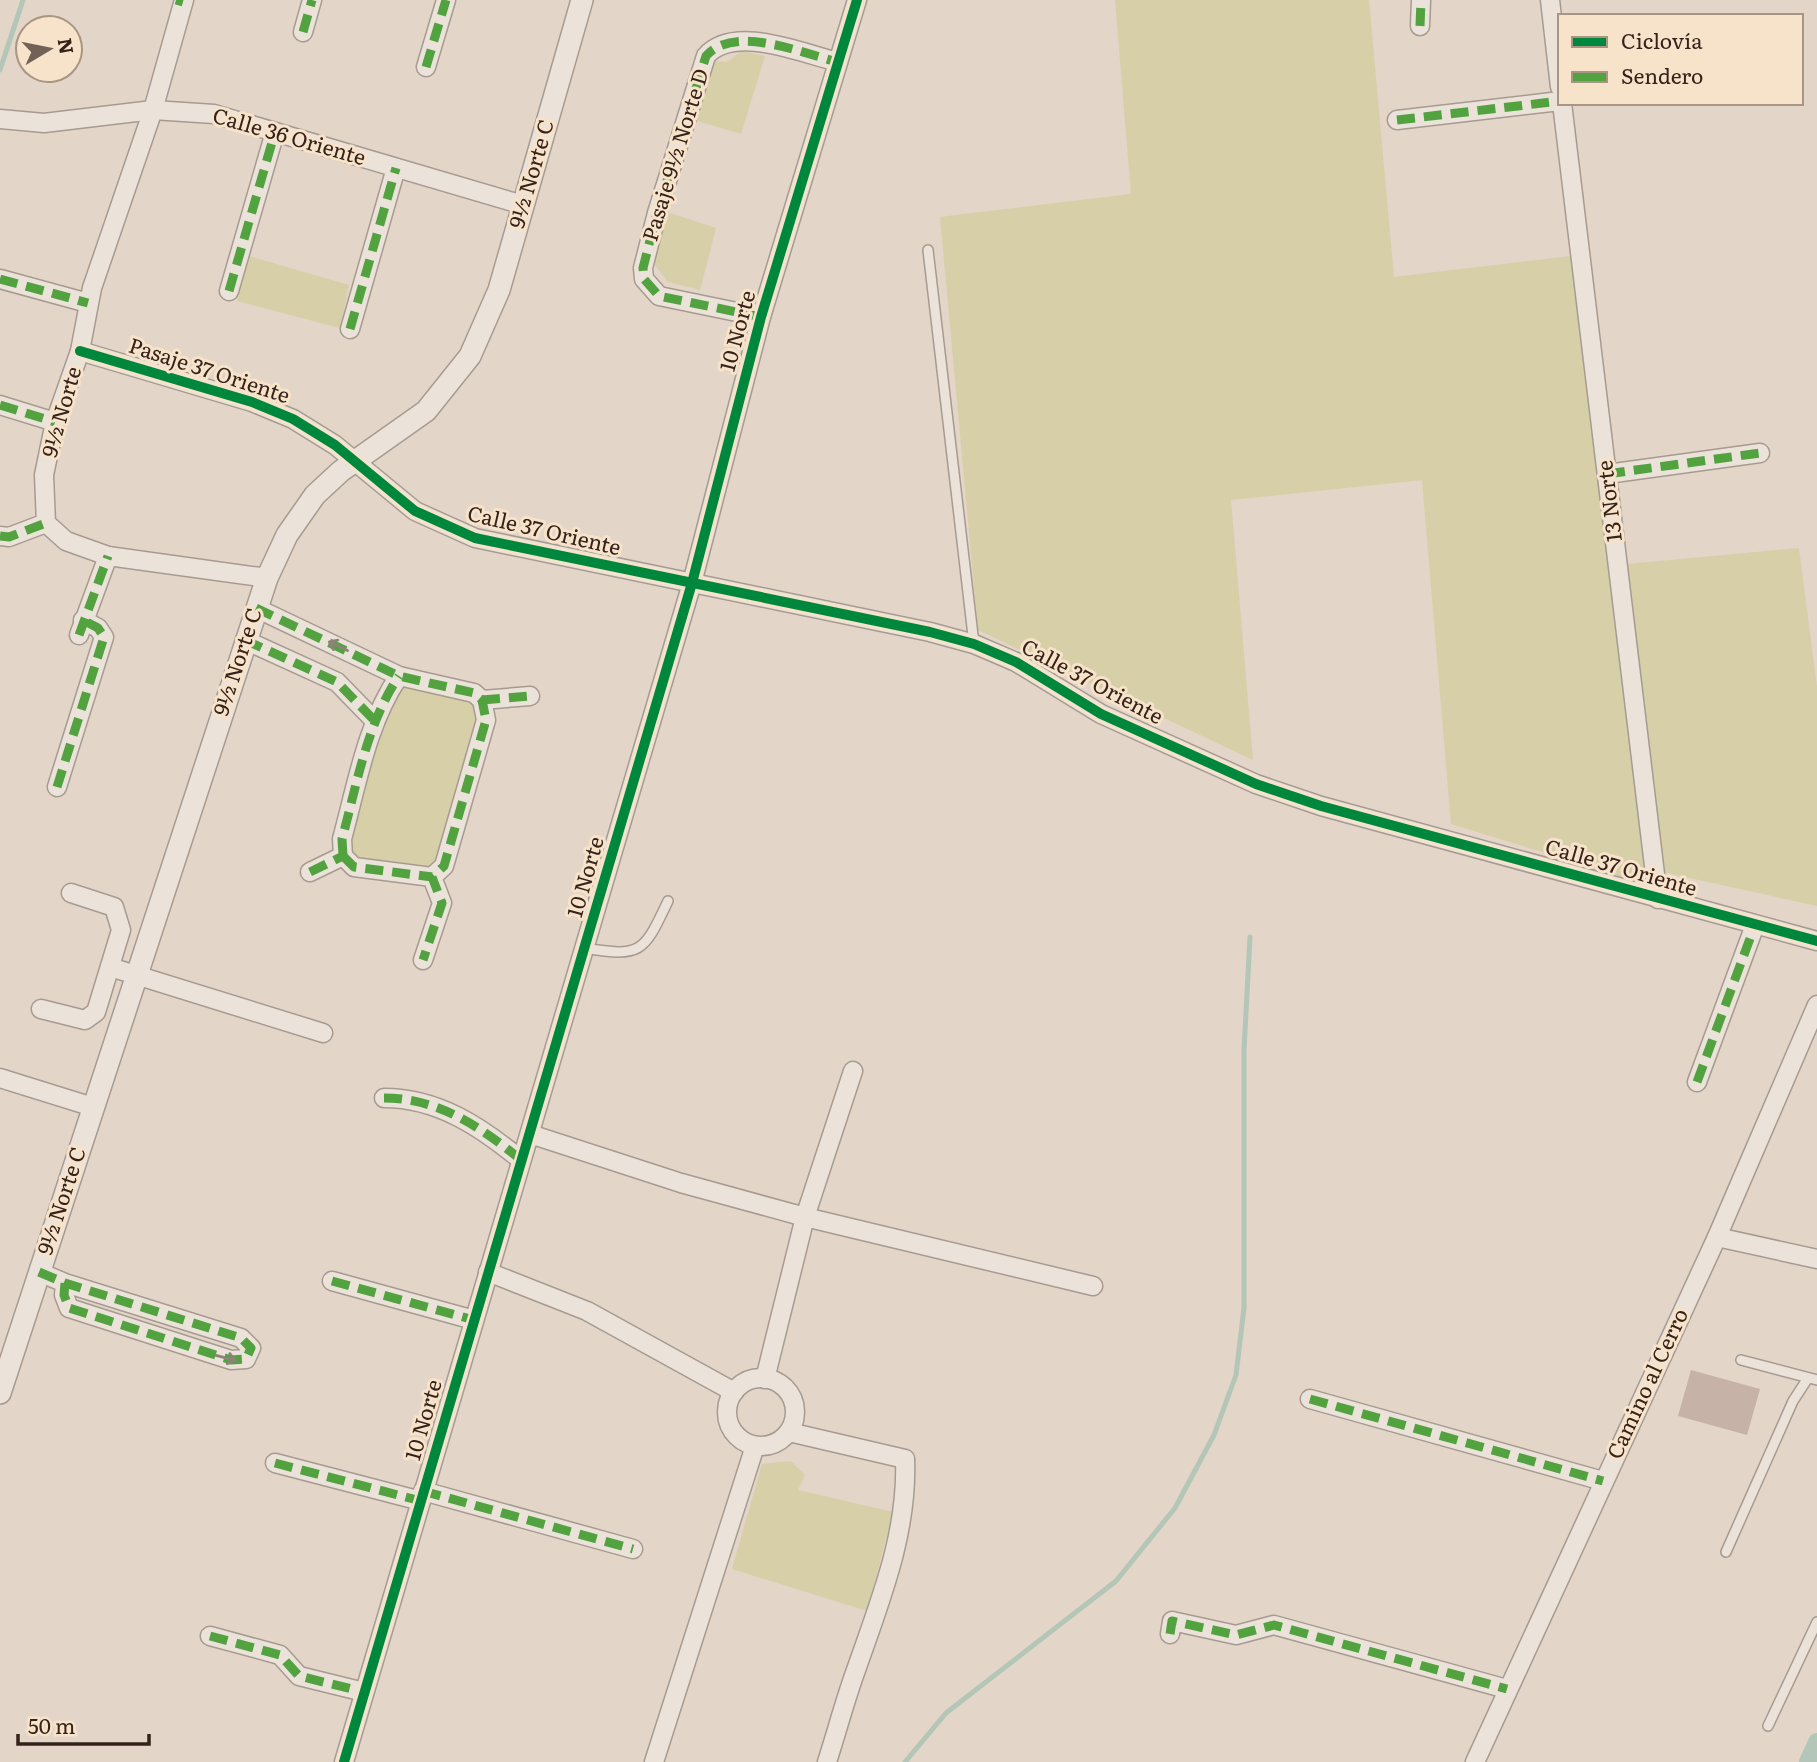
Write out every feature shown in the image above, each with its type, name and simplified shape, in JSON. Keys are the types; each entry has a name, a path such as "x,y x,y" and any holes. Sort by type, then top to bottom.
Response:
{"street":[{"path":"303,32 312,0"},
{"path":"426,67 446,0"},
{"name":"9½ Norte C","path":"0,1393 267,578 304,508 326,483 426,411 470,356 491,312 582,0"},
{"name":"10 Norte","path":"344,1762 692,583 761,317 857,0"},
{"path":"1420,0 1420,26"},
{"path":"1550,0 1558,70"},
{"name":"9½ Norte","path":"46,523 44,475 55,422 80,351 88,303 153,110 181,1"},
{"name":"Pasaje 9½ Norte D","path":"761,317 659,296 644,279 643,268 657,213 706,56 715,46 726,41 752,42 838,62"},
{"path":"1397,120 1558,102"},
{"name":"13 Norte","path":"1561,105 1658,899"},
{"name":"Calle 36 Oriente","path":"4,120 44,123 153,110 214,114 523,205"},
{"path":"229,292 275,132"},
{"path":"350,329 396,167"},
{"path":"0,279 88,303"},
{"name":"Pasaje 37 Oriente","path":"80,351 273,410 312,429 356,461"},
{"path":"0,405 55,422"},
{"path":"1606,474 1760,453"},
{"name":"Calle 37 Oriente","path":"356,461 394,496 455,531 497,544 974,644 1043,676 1101,714 1256,784 1321,806 1817,941"},
{"path":"0,536 9,537 46,523 65,541 108,555 267,578"},
{"path":"57,787 104,637 98,628 81,627 108,555"},
{"path":"256,608 399,676 474,693 482,700 486,720 444,866 432,877 355,867 343,856 342,839 375,720 386,695 399,676"},
{"path":"245,640 337,682 375,720"},
{"path":"482,700 530,696"},
{"path":"310,872 343,856"},
{"path":"424,960 442,903 432,877"},
{"path":"41,1009 85,1020 92,1018 121,930 114,907 71,893"},
{"path":"1698,1082 1755,925"},
{"path":"110,967 323,1033"},
{"name":"Camino al Cerro","path":"1475,1762 1717,1237 1817,1005"},
{"path":"765,1378 805,1217 853,1072"},
{"path":"0,1078 93,1107"},
{"path":"384,1098 422,1102 470,1121 521,1160"},
{"path":"530,1134 681,1183 805,1217 1093,1286"},
{"path":"1717,1237 1817,1259"},
{"path":"39,1272 65,1283 241,1338 251,1348 246,1359 238,1361 69,1308 64,1294 65,1283"},
{"path":"488,1272 587,1311 734,1392"},
{"path":"332,1281 474,1320"},
{"path":"108,1321 115,1298"},
{"path":"153,1335 160,1312"},
{"path":"197,1350 204,1326"},
{"path":"765,1378 776,1382 792,1398 795,1410 789,1432 774,1444 755,1446 742,1441 733,1431 728,1418 728,1405 734,1392 745,1383 765,1378"},
{"path":"1310,1399 1603,1481"},
{"path":"789,1432 905,1459 907,1498 882,1601 855,1672 827,1762"},
{"path":"654,1762 755,1446"},
{"path":"275,1463 422,1496 633,1549"},
{"path":"1170,1634 1172,1621 1236,1635 1273,1625 1507,1689"},
{"path":"210,1636 280,1655 299,1676 364,1692"}],"lane":[{"path":"928,250 974,644"},
{"path":"585,948 626,953 637,949 647,943 668,901"},
{"path":"1726,1552 1793,1401 1813,1379 1741,1360"},
{"path":"1768,1726 1817,1622"}],"shaded area":[{"path":"1115,0 1369,0 1394,277 1571,256 1649,885 1451,824 1422,480 1231,500 1253,760 978,630 940,217 1131,194"},
{"path":"742,51 765,56 741,134 691,119 711,61 727,62"},
{"path":"667,212 716,228 700,290 668,282 654,264"},
{"path":"249,256 349,285 340,328 237,301"},
{"path":"1799,548 1817,687 1817,906 1658,871 1616,565"},
{"path":"399,676 482,700 442,870 354,867 342,849"},
{"path":"791,1461 805,1475 798,1490 893,1512 867,1611 732,1569 762,1464"}],"building":[{"path":"1691,1370 1760,1389 1747,1435 1678,1416"}],"waterway":[{"path":"0,70 23,0"},
{"path":"905,1762 946,1713 1116,1581 1175,1508 1214,1435 1236,1375 1244,1308 1244,1050 1250,937"},
{"path":"1808,1762 1817,1742"}],"marked path":[{"path":"176,0 183,2"},
{"path":"303,32 312,0"},
{"path":"426,67 446,0"},
{"path":"1420,26 1421,0"},
{"path":"761,317 659,296 644,279 643,268 657,213 706,56 718,47 733,42 750,41 838,62"},
{"path":"1397,120 1558,101"},
{"path":"229,291 275,132"},
{"path":"350,329 396,168"},
{"path":"0,279 88,303"},
{"path":"0,405 55,422"},
{"path":"1607,474 1760,453"},
{"path":"0,536 9,537 46,523"},
{"path":"79,635 108,556"},
{"path":"256,608 399,676 474,693 482,700 486,720 444,866 432,877 442,903 423,960"},
{"path":"57,787 104,637 98,628 83,620"},
{"path":"245,640 337,682 375,721"},
{"path":"343,856 342,839 364,754 379,714 399,676"},
{"path":"482,700 530,696"},
{"path":"343,856 354,867 432,877"},
{"path":"310,872 343,856"},
{"path":"1697,1082 1755,925"},
{"path":"384,1098 404,1099 441,1109 490,1136 521,1160"},
{"path":"39,1272 65,1283 241,1338 251,1348 246,1359 231,1360 69,1308 64,1295 65,1283"},
{"path":"332,1281 474,1320"},
{"path":"1310,1399 1603,1481"},
{"path":"275,1463 421,1501"},
{"path":"423,1491 633,1549"},
{"path":"1170,1634 1172,1621 1236,1635 1274,1625 1507,1689"},
{"path":"210,1636 280,1655 299,1676 364,1692"}],"cycle path":[{"path":"344,1762 692,583 761,317 857,0"},
{"path":"80,351 252,402 293,419 335,445 415,511 475,538 930,632 974,644 1016,662 1101,714 1256,784 1321,806 1817,941"}]}
